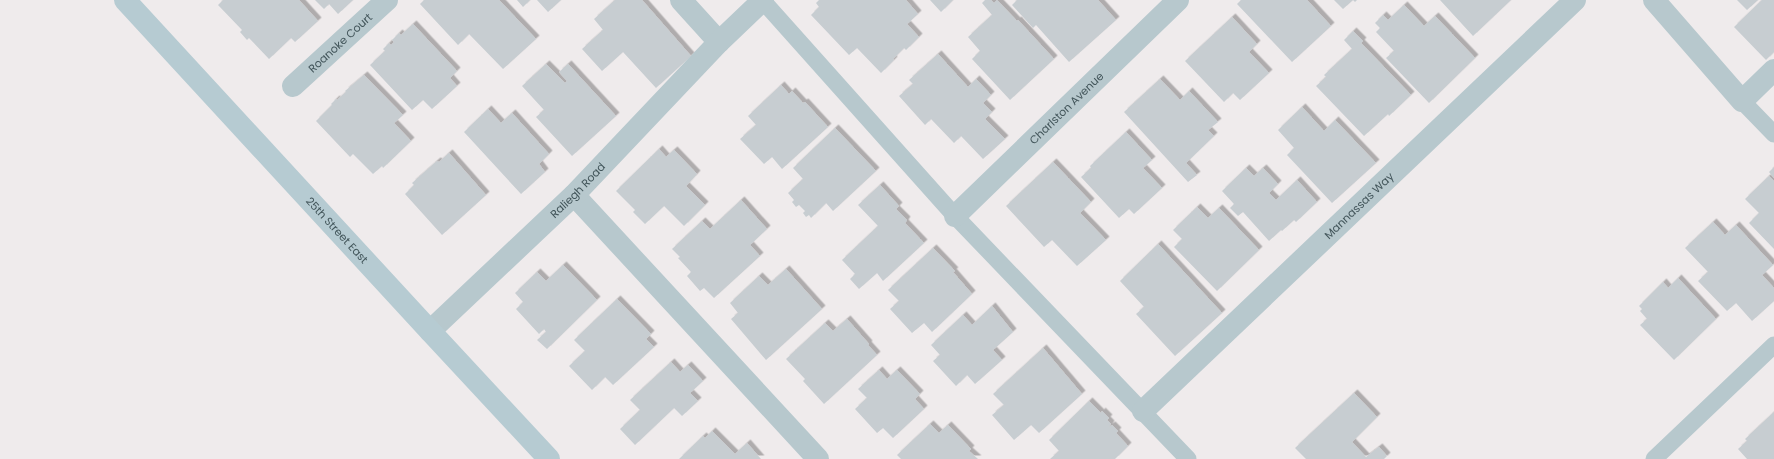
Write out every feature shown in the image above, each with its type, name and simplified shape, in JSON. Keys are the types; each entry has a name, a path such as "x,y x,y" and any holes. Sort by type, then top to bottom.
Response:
{"street":[{"name":"25th Street East","path":"125,0 549,459"},
{"name":"Roanoke Court","path":"294,86 387,0"},
{"path":"681,0 719,42"},
{"name":"Raliegh Road","path":"430,331 574,195 719,42 763,0"},
{"name":"Charlston Avenue","path":"955,216 1178,0"},
{"name":"Mannassas Way","path":"1143,411 1575,0"},
{"path":"1654,0 1742,101 1774,70"},
{"path":"574,195 818,459"}],"lane":[{"path":"763,0 955,216 1188,459"},
{"path":"1742,101 1774,134"},
{"path":"1654,459 1774,345"}],"building":[{"path":"223,0 299,0 318,21 295,42 291,38 269,59 249,38 247,40 240,32 242,30 218,5"},
{"path":"315,0 353,0 338,14 329,4 324,9"},
{"path":"424,0 499,0 536,39 503,69 469,34 458,45 420,4"},
{"path":"517,0 530,0 523,7"},
{"path":"537,0 561,0 548,12"},
{"path":"615,0 642,0 691,56 656,88 623,52 602,71 582,49 603,30 594,19"},
{"path":"819,0 906,0 918,14 907,24 919,37 906,50 904,48 881,73 857,48 849,55 811,15 819,7 816,3"},
{"path":"930,0 953,0 941,12"},
{"path":"985,0 991,0 994,3 997,0 1017,21 1018,20 1054,59 1010,100 972,59 980,51 968,37 992,15 982,3"},
{"path":"1017,0 1098,0 1116,20 1069,62 1036,25 1033,28 1012,5"},
{"path":"1241,0 1307,0 1331,26 1292,62 1237,4"},
{"path":"1334,0 1353,0 1343,9"},
{"path":"1440,0 1511,0 1473,36"},
{"path":"1737,0 1758,0 1747,10"},
{"path":"1762,0 1774,0 1774,52 1766,60 1734,27"},
{"path":"1404,5 1424,26 1435,16 1475,58 1429,103 1386,58 1394,51 1376,32 1380,28 1375,23 1383,15 1388,20"},
{"path":"1232,17 1257,44 1249,52 1269,73 1240,100 1233,93 1224,102 1185,61"},
{"path":"413,24 457,71 450,78 457,86 432,109 423,100 412,110 370,65 385,51 383,49 389,43 391,45 394,42 392,40 399,33 401,35"},
{"path":"1353,31 1363,41 1361,43 1411,95 1389,116 1388,114 1364,136 1316,86 1326,77 1324,75 1352,49 1344,40"},
{"path":"938,54 968,87 976,79 991,95 983,103 992,112 985,119 1005,139 983,159 961,136 954,143 931,119 925,125 899,96 913,84 909,80"},
{"path":"546,64 565,83 567,81 559,72 568,64 616,116 572,156 536,117 544,110 522,86"},
{"path":"364,75 403,115 394,123 411,141 383,168 382,166 373,174 353,154 350,157 316,121 336,99 337,100"},
{"path":"1160,79 1180,100 1189,91 1218,122 1208,130 1214,136 1186,163 1197,175 1188,182 1124,112"},
{"path":"781,85 789,94 792,91 803,103 805,102 828,127 782,169 772,157 764,164 740,139 756,125 748,116"},
{"path":"1302,107 1324,131 1335,120 1376,163 1332,203 1287,155 1294,148 1278,130"},
{"path":"488,109 501,123 512,113 549,154 539,164 545,172 521,194 464,132"},
{"path":"835,128 876,171 833,211 826,203 811,218 809,215 806,217 803,213 805,211 799,205 796,207 792,202 794,200 788,193 803,179 793,168"},
{"path":"1126,132 1152,160 1143,168 1162,188 1134,214 1129,209 1119,218 1081,177 1091,168 1090,166"},
{"path":"659,149 666,157 674,150 697,174 686,186 705,205 684,226 664,206 645,224 633,212 635,210 616,191"},
{"path":"449,153 486,195 442,235 405,194 414,185 412,183 437,161 439,162"},
{"path":"1053,162 1091,202 1080,213 1106,240 1077,266 1052,240 1044,247 1006,206"},
{"path":"1774,167 1774,178 1769,172"},
{"path":"1246,168 1254,176 1263,168 1278,184 1269,193 1276,200 1297,180 1317,202 1296,222 1294,220 1269,241 1243,212 1238,216 1230,208 1234,204 1222,191"},
{"path":"1769,176 1774,181 1774,249 1749,223 1759,213 1745,199"},
{"path":"880,185 899,206 896,209 907,220 905,223 924,243 883,281 877,273 859,289 850,279 855,274 842,260 878,226 858,205"},
{"path":"741,200 767,229 750,245 760,256 714,298 704,288 700,291 687,276 691,272 672,249 702,221 710,229"},
{"path":"1197,207 1208,218 1219,208 1259,250 1217,291 1174,247 1182,239 1173,230"},
{"path":"1713,222 1725,235 1736,225 1773,265 1762,275 1774,288 1774,301 1752,321 1736,303 1727,311 1698,281 1708,272 1685,248"},
{"path":"1158,244 1222,313 1175,356 1136,314 1144,307 1120,281"},
{"path":"933,248 955,271 953,272 972,294 932,332 924,323 912,333 890,309 899,301 888,290"},
{"path":"563,265 597,300 547,349 537,340 546,332 544,329 539,334 516,309 523,302 515,293 537,272 546,281"},
{"path":"786,269 822,309 766,360 731,319 738,313 730,303 759,276 768,285"},
{"path":"1678,278 1716,319 1674,360 1640,325 1647,319 1640,311 1642,309 1639,306 1663,282 1668,288"},
{"path":"617,299 651,334 646,339 654,347 613,385 605,377 592,390 569,366 585,351 574,340"},
{"path":"992,306 1013,332 993,350 1002,360 975,384 967,375 956,386 933,361 940,355 931,345 963,315 972,325"},
{"path":"847,319 877,355 824,404 803,381 805,379 786,359 825,323 833,331"},
{"path":"1043,348 1082,394 1039,433 1031,425 1014,440 992,415 1004,405 993,394"},
{"path":"671,362 680,372 688,365 703,381 690,393 698,401 682,416 674,408 635,445 620,429 640,410 630,400"},
{"path":"879,370 887,379 897,370 920,394 915,399 924,409 893,438 883,428 877,433 855,409 867,398 858,389"},
{"path":"1354,393 1377,417 1352,442 1366,457 1379,447 1387,456 1384,459 1306,459 1295,448"},
{"path":"1089,401 1101,413 1102,411 1109,418 1107,420 1111,424 1109,427 1112,425 1118,431 1116,433 1128,446 1115,459 1050,459 1059,451 1049,440"},
{"path":"1774,412 1774,459 1747,459 1738,449 1747,441 1745,439"},
{"path":"930,424 939,433 948,425 971,449 969,451 978,459 901,459 897,455"},
{"path":"712,431 735,454 747,443 761,459 679,459 703,436 705,438"}]}
